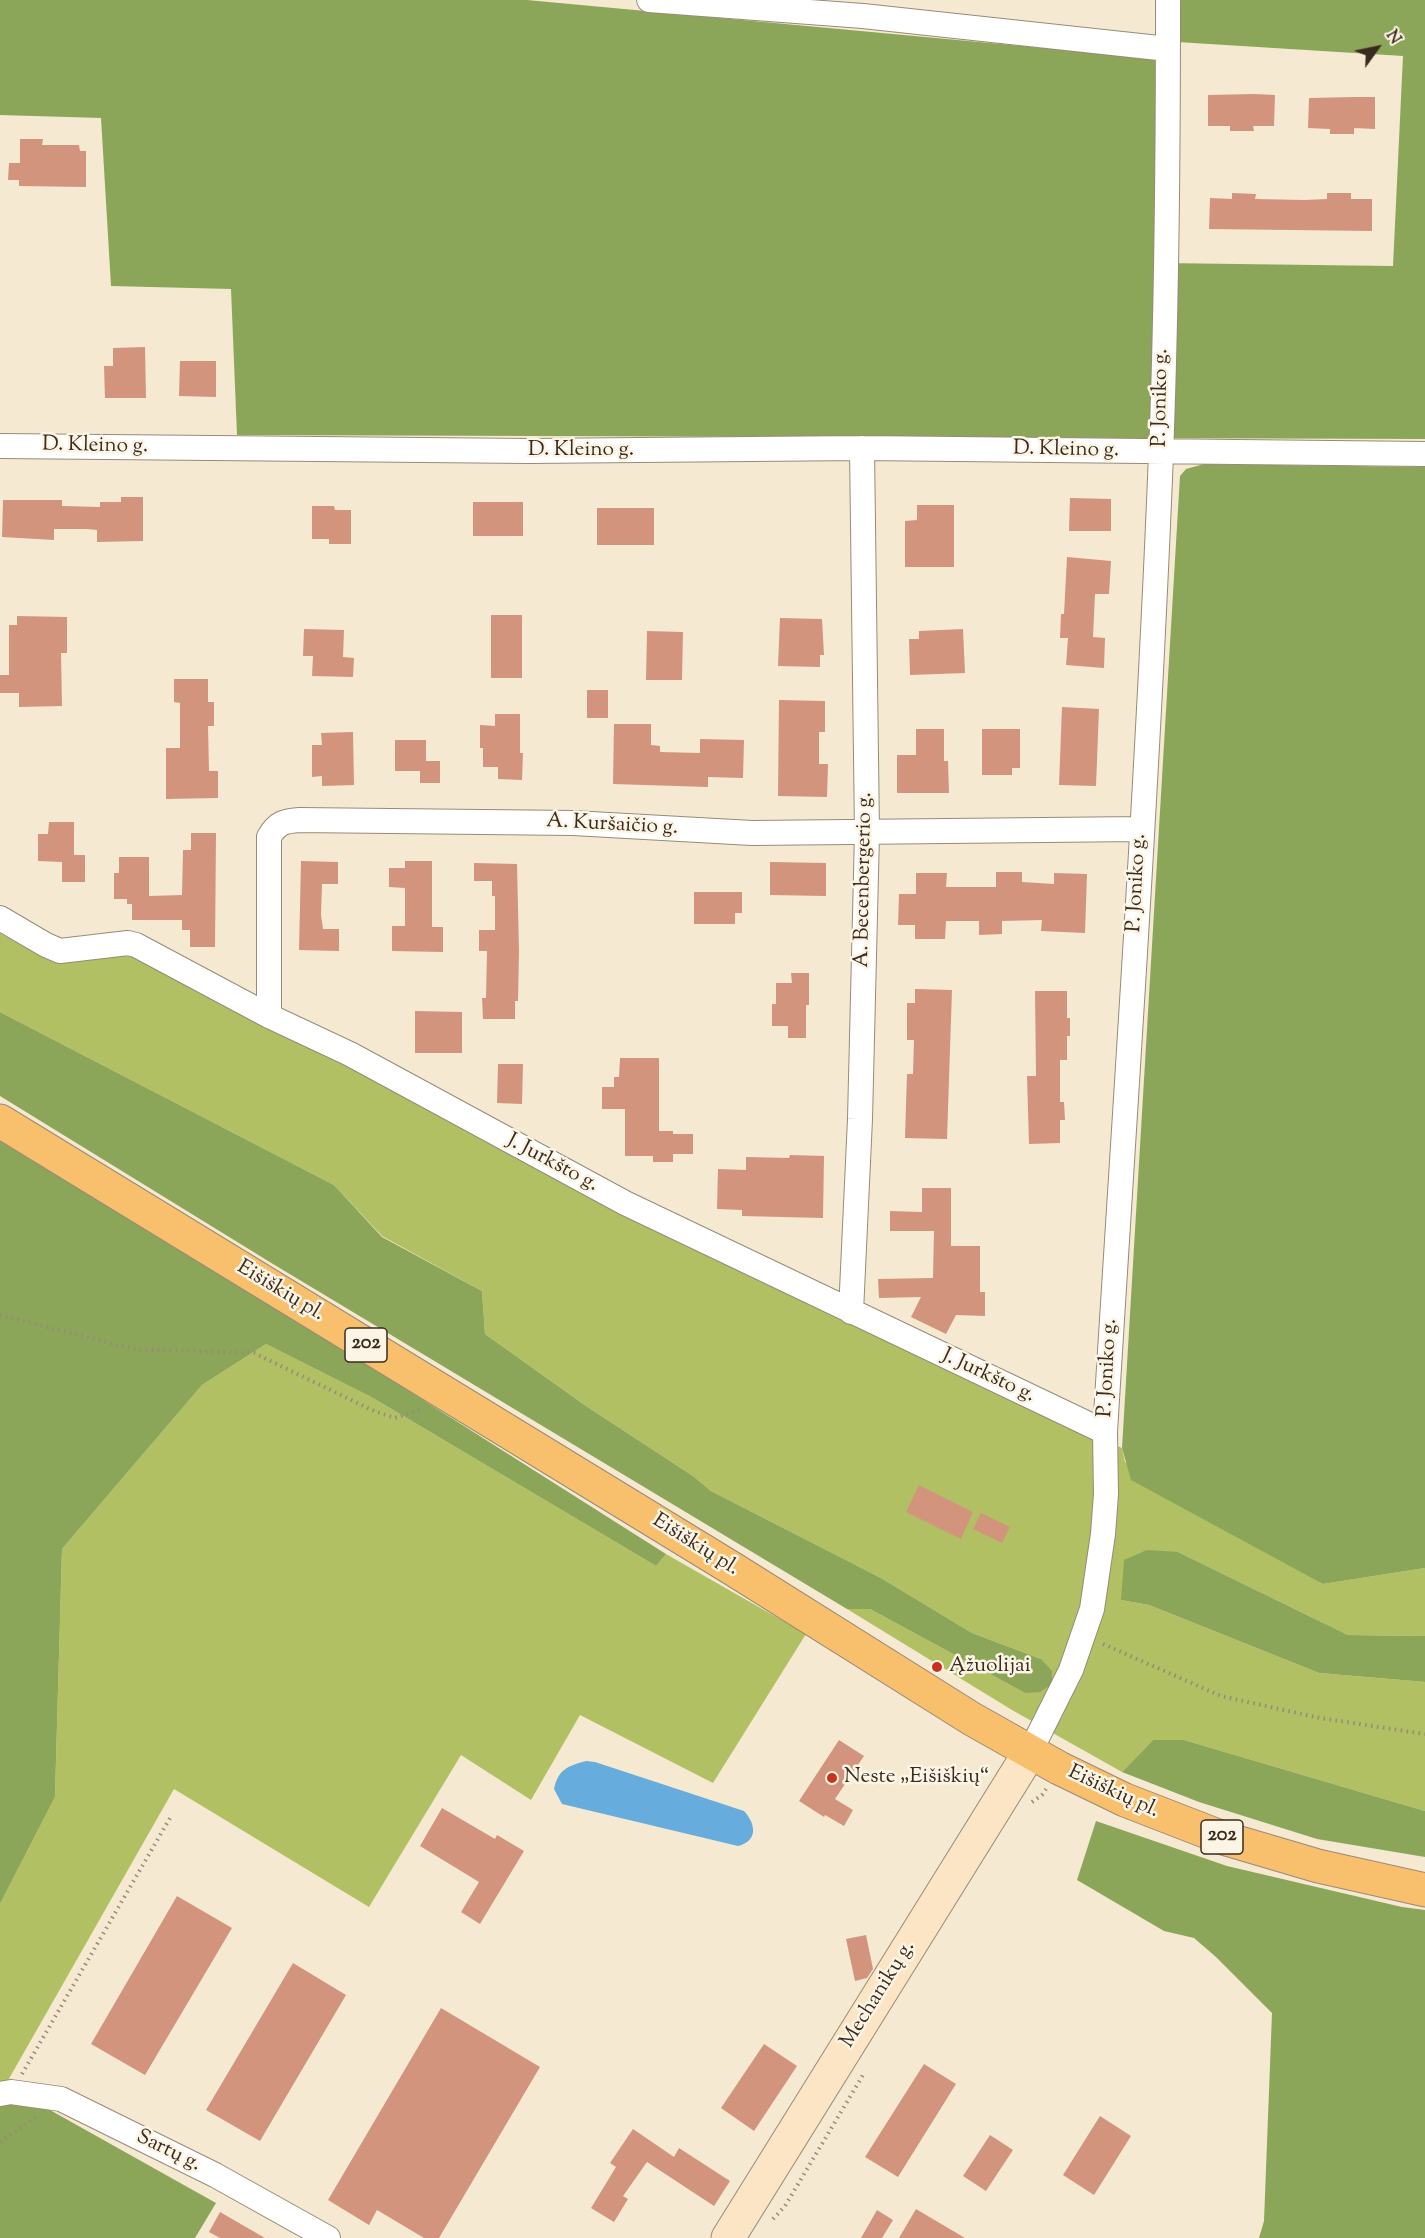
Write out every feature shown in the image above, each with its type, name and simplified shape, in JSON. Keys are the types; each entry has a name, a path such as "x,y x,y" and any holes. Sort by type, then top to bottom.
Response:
{"main road":[{"name":"Eišiškių pl.","path":"0,1121 441,1390 972,1719 1030,1752 1125,1800 1176,1822 1318,1866 1425,1890"},
{"name":"Mechanikų g.","path":"728,2238 1030,1752"}],"street":[{"path":"649,0 863,8 1168,49"},
{"name":"P. Joniko g.","path":"1030,1752 1071,1670 1092,1610 1103,1534 1106,1494 1105,1432 1161,452 1168,0"},
{"name":"D. Kleino g.","path":"0,446 529,451 862,448 1425,454"},
{"name":"A. Becenbergerio g.","path":"851,1312 860,1119 867,833 862,448"},
{"name":"A. Kuršaičio g.","path":"269,1016 269,837 275,826 284,821 573,823 752,833 1141,829"},
{"name":"J. Jurkšto g.","path":"0,918 60,951 128,943 136,945 269,1016 350,1054 625,1203 1105,1432"},
{"name":"Sartų g.","path":"5,2093 61,2099 215,2175 328,2238"}],"path":[{"path":"0,1315 133,1349 254,1353 374,1411 396,1418 419,1411 434,1400 441,1390"},
{"path":"1083,1635 1221,1696 1320,1718 1425,1734"},
{"path":"5,2093 170,1818"},
{"path":"0,2142 61,2099"}],"green space":[{"path":"0,0 527,0 1162,59 1161,263 1393,266 1403,56 1177,42 1178,0 1425,0 1425,439 237,435 231,289 111,286 101,118 0,115"},
{"path":"1204,464 1425,467 1425,1568 1323,1584 1131,1480 1122,1448 1180,476 1186,469"},
{"path":"0,928 50,954 132,956 843,1319 1122,1448 1125,1462 1323,1584 1425,1568 1425,1636 1348,1635 1178,1552 1121,1600 1149,1605 1319,1673 1425,1682 1425,1811 1184,1740 1153,1740 1122,1772 1012,1710 847,1609 870,1609 1025,1693 1041,1659 972,1633 881,1578 711,1491 693,1476 586,1406 485,1334 482,1291 382,1236 334,1185 0,1012"},
{"path":"0,1012 334,1185 382,1237 482,1291 485,1334 586,1406 693,1476 711,1491 881,1578 972,1633 1041,1659 1052,1671 1052,1684 1040,1692 1025,1693 870,1609 847,1609 273,1264 0,1096"},
{"path":"0,1141 270,1303 666,1554 656,1566 373,1398 266,1344 202,1385 62,1549 55,1797 0,1904"},
{"path":"266,1344 373,1398 656,1566 666,1554 806,1634 713,1783 580,1715 531,1800 461,1755 369,1907 174,1789 6,2084 0,2082 0,1904 55,1797 62,1549 202,1385"},
{"path":"1147,1550 1178,1552 1348,1635 1425,1636 1425,1682 1319,1673 1149,1605 1121,1600 1124,1560"},
{"path":"1153,1740 1184,1740 1425,1811 1425,1857 1317,1839 1199,1802 1122,1772"},
{"path":"1096,1821 1227,1866 1402,1907 1425,1910 1425,2238 1259,2238 1264,2221 1272,2013 1194,1938 1164,1931 1077,1880"},
{"path":"0,2082 216,2203 195,2238 0,2238"}],"water":[{"path":"586,1761 744,1811 753,1826 752,1836 744,1844 738,1846 562,1804 554,1789 558,1777 565,1769"}],"building":[{"path":"1208,95 1275,95 1274,126 1253,126 1254,131 1230,131 1230,126 1208,126"},
{"path":"1375,97 1375,129 1354,128 1354,134 1330,134 1330,129 1308,128 1309,98"},
{"path":"20,139 43,139 42,145 79,145 80,151 86,151 86,187 19,186 19,180 8,180 9,163 20,163"},
{"path":"1232,193 1256,194 1255,199 1305,200 1327,199 1327,193 1351,193 1351,199 1372,199 1372,231 1209,229 1210,198 1232,199"},
{"path":"145,347 146,398 105,398 104,366 113,366 113,348"},
{"path":"180,361 216,361 216,397 179,396"},
{"path":"121,497 143,497 143,541 97,542 97,530 87,529 54,529 54,540 2,537 3,500 62,500 62,506 100,507 100,502 121,502"},
{"path":"1070,498 1111,499 1111,531 1069,531"},
{"path":"473,502 523,502 523,536 473,536"},
{"path":"917,505 954,505 954,567 905,567 905,521 917,520"},
{"path":"312,506 334,506 335,510 351,510 351,544 329,544 329,539 312,539"},
{"path":"597,508 654,508 654,545 597,545"},
{"path":"1067,557 1111,561 1109,594 1095,594 1093,637 1105,638 1104,668 1066,665 1068,638 1060,638 1061,614 1064,614"},
{"path":"491,615 522,615 522,678 491,678"},
{"path":"17,616 67,617 67,653 61,653 62,706 19,707 19,693 0,693 0,675 9,675 9,625 17,625"},
{"path":"780,618 822,619 824,655 820,655 820,667 778,666"},
{"path":"304,629 344,630 343,657 354,658 353,677 312,676 313,656 303,656"},
{"path":"963,629 965,673 910,675 909,639 919,639 919,631"},
{"path":"647,631 683,632 682,680 646,680"},
{"path":"174,679 208,679 208,702 214,702 214,726 208,726 209,771 218,771 218,798 166,799 166,748 180,748 180,703 174,702"},
{"path":"587,690 608,690 608,718 587,718"},
{"path":"779,700 825,701 825,732 819,732 819,764 828,764 827,797 778,796"},
{"path":"1062,707 1099,709 1096,786 1059,785"},
{"path":"495,714 520,714 520,753 523,753 522,780 498,779 498,767 483,767 480,725 495,726"},
{"path":"614,724 651,724 651,745 660,746 660,752 700,753 700,739 744,740 743,778 708,777 708,787 613,784"},
{"path":"916,729 944,729 944,761 948,761 949,793 897,793 897,755 916,755"},
{"path":"982,729 1020,729 1020,768 1012,768 1012,775 982,775"},
{"path":"353,732 354,785 322,786 322,776 312,777 312,745 322,745 321,733"},
{"path":"395,740 426,740 426,761 440,761 440,783 420,783 420,771 395,771"},
{"path":"49,822 74,822 74,855 85,855 85,882 62,882 62,862 38,861 38,834 48,834"},
{"path":"191,833 216,833 215,947 190,947 190,930 182,930 182,920 132,920 132,904 127,904 127,899 114,899 114,873 119,873 119,857 149,857 149,896 182,895 183,850 191,850"},
{"path":"301,861 338,862 338,884 322,884 321,915 323,929 339,929 339,951 299,950"},
{"path":"405,861 432,861 432,927 443,927 443,952 392,951 392,926 405,926 405,888 389,887 389,868 405,868"},
{"path":"770,862 826,863 826,896 770,895"},
{"path":"474,863 517,864 519,951 518,1001 515,1001 515,1019 483,1019 482,998 486,998 487,951 479,951 479,930 495,930 495,896 492,896 492,881 474,881"},
{"path":"996,872 1022,872 1022,882 1054,884 1054,873 1087,874 1085,933 1041,931 1042,920 1002,921 1002,934 979,935 979,921 946,921 945,939 915,939 915,925 898,925 899,894 916,894 916,873 947,873 946,887 996,887"},
{"path":"694,892 742,892 742,913 735,913 735,924 694,924"},
{"path":"791,973 809,973 806,1038 788,1038 788,1026 772,1026 772,1004 776,1004 776,983 792,983"},
{"path":"915,989 952,990 947,1139 905,1138 907,1074 913,1074 914,1040 907,1040 907,1003 915,1003"},
{"path":"1035,991 1067,991 1070,1036 1067,1036 1067,1060 1060,1060 1060,1102 1064,1102 1065,1120 1060,1120 1060,1143 1029,1144 1027,1076 1036,1076"},
{"path":"415,1011 462,1012 462,1053 415,1053"},
{"path":"620,1058 659,1058 659,1131 693,1134 693,1154 673,1154 673,1162 653,1162 653,1156 625,1156 625,1109 602,1109 602,1087 614,1087 614,1077 619,1077"},
{"path":"498,1064 523,1064 522,1104 497,1103"},
{"path":"790,1155 824,1156 823,1218 742,1216 742,1210 717,1209 718,1169 746,1170 746,1157 789,1158"},
{"path":"922,1188 951,1188 951,1246 980,1246 980,1292 985,1292 985,1316 956,1315 946,1334 911,1317 921,1297 879,1298 878,1279 933,1278 934,1231 890,1231 890,1211 922,1212"},
{"path":"919,1485 973,1512 961,1539 906,1512"},
{"path":"981,1513 1010,1527 1002,1543 973,1529"},
{"name":"Neste „Eišiškių“","path":"839,1740 864,1756 835,1799 853,1810 844,1826 825,1815 824,1817 799,1801"},
{"path":"442,1808 495,1839 497,1835 524,1851 480,1924 461,1912 479,1882 420,1846"},
{"path":"177,1896 232,1928 145,2075 91,2044"},
{"path":"866,1935 873,1969 867,1978 855,1981 846,1939"},
{"path":"293,1963 346,1995 260,2141 206,2110"},
{"path":"441,2008 540,2067 439,2238 424,2238 377,2210 369,2225 328,2200"},
{"path":"764,2044 797,2066 754,2131 721,2108"},
{"path":"924,2064 956,2084 898,2177 865,2157"},
{"path":"1100,2116 1131,2136 1094,2195 1063,2175"},
{"path":"633,2129 674,2157 679,2148 730,2181 714,2206 647,2162 623,2196 628,2199 614,2222 591,2208 616,2167 610,2163"},
{"path":"990,2135 1013,2150 986,2191 963,2176"},
{"path":"916,2209 965,2238 899,2238"},
{"path":"877,2210 893,2220 882,2238 861,2238"},
{"path":"220,2212 265,2238 220,2238 209,2232"}],"place":[{"name":"Ąžuolijai","path":"937,1667"},
{"name":"Neste „Eišiškių“","path":"832,1778"}]}
